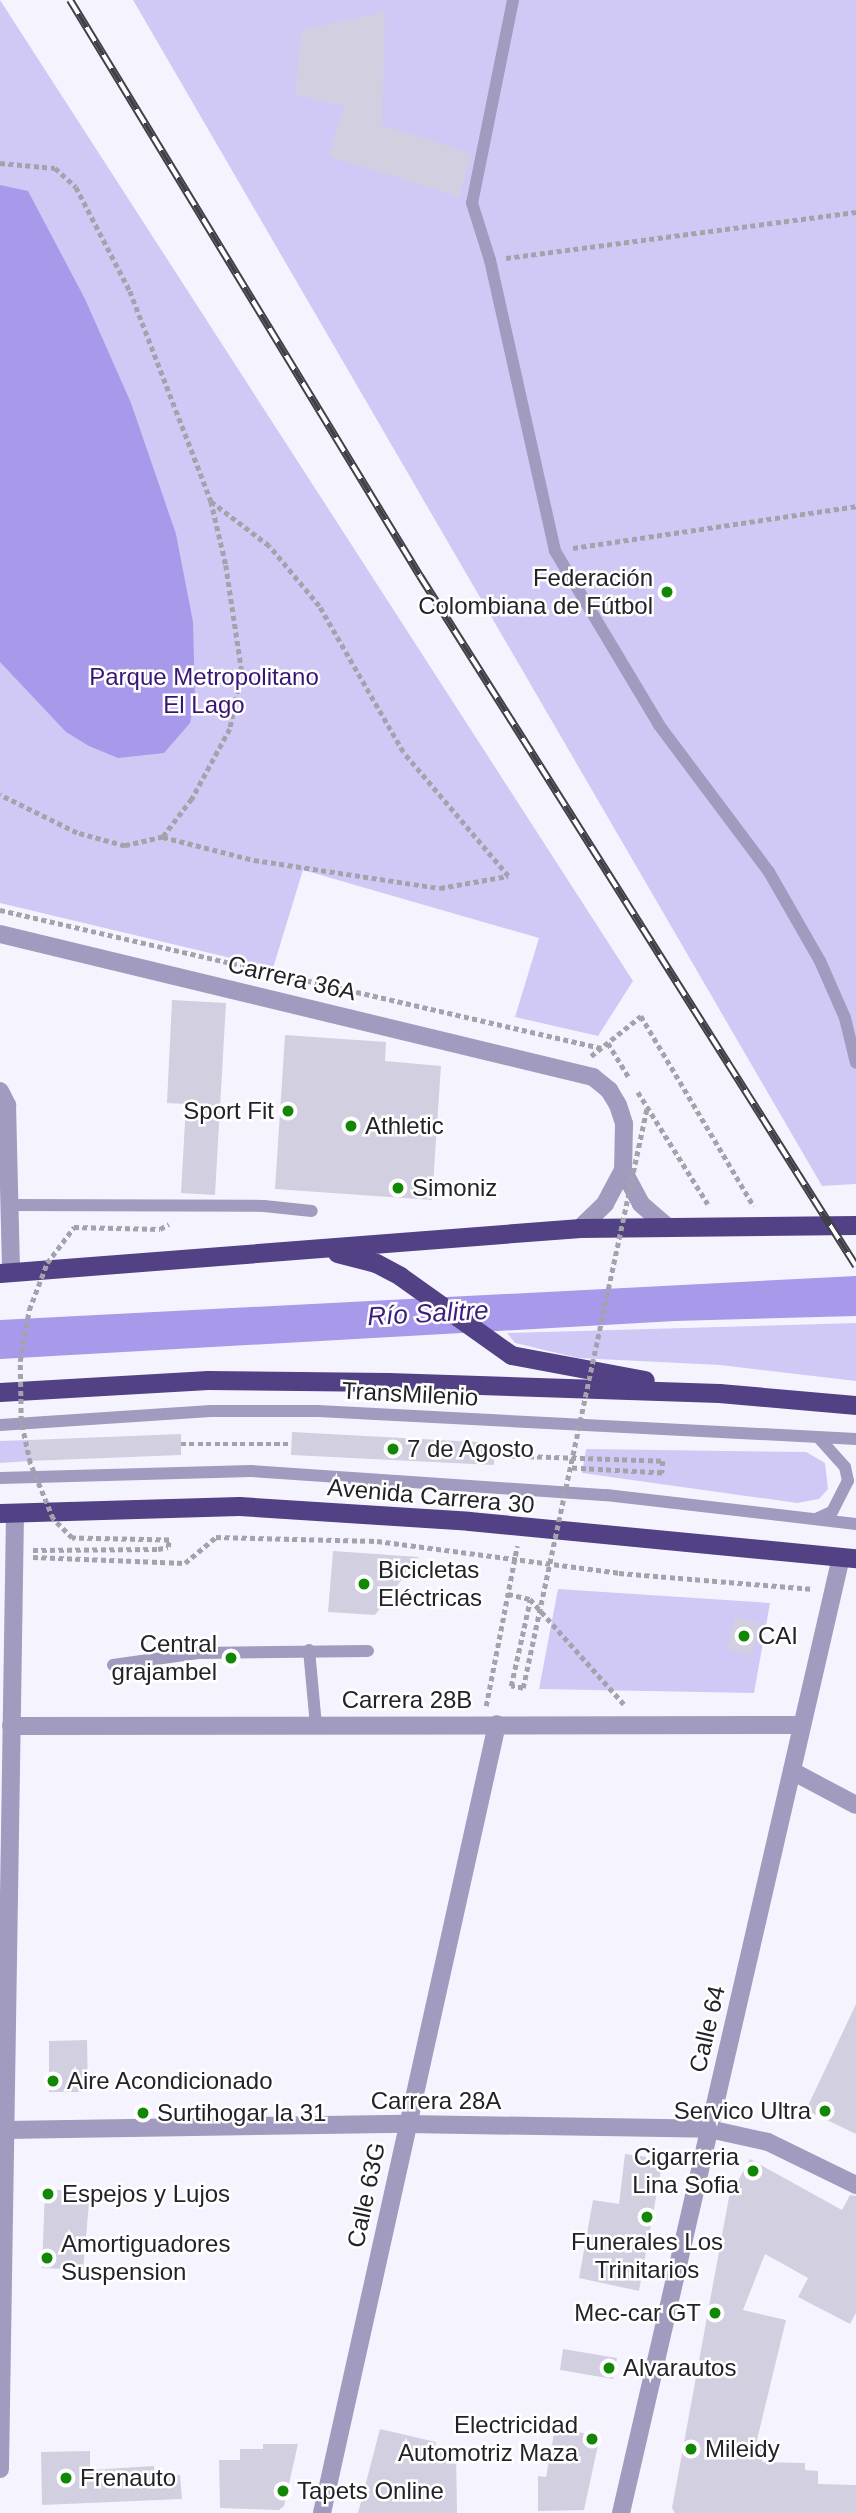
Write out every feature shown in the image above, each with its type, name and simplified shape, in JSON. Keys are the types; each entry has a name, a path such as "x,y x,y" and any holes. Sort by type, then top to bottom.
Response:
{"highway":[{"path":"6,1273 580,1228 856,1225"},
{"path":"314,1248 376,1263 400,1276 494,1345 529,1360 719,1393"},
{"path":"0,1392 208,1380 719,1393 856,1405"},
{"name":"Avenida Carrera 30","path":"8,1513 239,1506 521,1527 848,1557"}],"street":[{"name":"Carrera 36A","path":"0,934 574,1070 609,1090 618,1105 624,1124 623,1170"},
{"path":"0,1091 7,1105 10,1205 6,1273"},
{"path":"623,1170 633,1194 666,1226"},
{"path":"580,1228 605,1204 623,1170"},
{"path":"0,2469 5,2130 3,2056 15,1550 8,1513"},
{"name":"Calle 64","path":"621,2513 833,1590 848,1557"},
{"name":"Calle 63G","path":"322,2513 490,1724"},
{"name":"Carrera 28B","path":"11,1726 802,1725"},
{"path":"792,1771 856,1805"},
{"name":"Carrera 28A","path":"5,2130 406,2124 709,2129 768,2142 856,2185"}],"lane":[{"path":"513,0 472,203 490,260 555,551 659,725 769,872 820,961 845,1018 856,1063"},
{"path":"10,1205 238,1205 312,1211"},
{"name":"TransMilenio","path":"0,1425 211,1411 318,1411 856,1439"},
{"path":"812,1520 832,1512 848,1481 845,1467 819,1438"},
{"path":"0,1478 251,1471 606,1495 856,1524"},
{"path":"309,1650 316,1725"},
{"path":"113,1665 198,1653 368,1650"}],"path":[{"path":"0,163 55,167 76,187 130,290 211,501 226,565 242,672 230,729 192,799 163,837"},
{"path":"490,260 856,212"},
{"path":"0,795 77,833 125,846 163,837 254,860 440,888 508,876 403,752 319,606 269,546 211,501"},
{"path":"555,551 856,506"},
{"path":"0,910 601,1048"},
{"path":"574,1070 641,1016 753,1205"},
{"path":"608,1043 627,1074"},
{"path":"530,1599 511,1686 523,1688 647,1107 708,1204"},
{"path":"15,1550 168,1547 169,1541 72,1538 54,1519 30,1463 21,1421 20,1361 24,1336 47,1263 74,1227"},
{"path":"181,1444 291,1444"},
{"path":"495,1455 663,1461 662,1473 571,1468"},
{"path":"490,1724 508,1594 521,1527"},
{"path":"15,1550 41,1560 185,1563 216,1537 377,1541 516,1557 619,1573 833,1590"},
{"path":"508,1594 530,1599 642,1724"}],"green space":[{"name":"Parque Metropolitano El Lago","path":"0,0 633,981 598,1036 515,1017 539,938 303,870 273,968 0,903"},
{"name":"Federación Colombiana de Fútbol","path":"133,0 856,0 856,1184 822,1186"},
{"path":"856,1323 856,1381 720,1365 578,1358 515,1343 507,1333"},
{"path":"29,1440 30,1461 0,1463 0,1441"},
{"path":"586,1449 806,1452 825,1463 828,1489 819,1499 797,1503 582,1473"},
{"path":"558,1589 770,1603 754,1693 539,1689"}],"water":[{"path":"0,185 28,191 85,299 131,403 176,534 193,622 195,699 190,723 164,753 118,758 89,746 66,732 0,662"},
{"name":"Río Salitre","path":"856,1276 856,1316 675,1321 0,1359 0,1320"}],"building":[{"path":"385,12 382,125 472,154 459,197 329,156 344,106 295,94 302,30"},
{"path":"172,1000 226,1003 215,1195 181,1193 186,1104 167,1103"},
{"path":"285,1035 386,1042 385,1061 441,1066 432,1200 275,1189"},
{"name":"7 de Agosto","path":"292,1432 495,1443 494,1465 291,1455"},
{"path":"181,1434 181,1455 30,1461 29,1440"},
{"name":"Bicicletas Eléctricas","path":"333,1551 419,1557 375,1615 328,1612"},
{"name":"CAI","path":"735,1617 759,1623 752,1655 728,1649"},
{"path":"856,2004 856,2134 806,2110"},
{"path":"87,2040 88,2092 49,2092 49,2041"},
{"path":"625,2154 663,2159 639,2291 579,2278 593,2200 619,2204"},
{"path":"750,2159 842,2210 850,2195 856,2196 856,2313 850,2324 798,2297 808,2278 765,2254 743,2310 786,2320 756,2444 764,2448 762,2462 805,2463 805,2470 818,2471 818,2484 856,2485 856,2513 675,2513 672,2508 729,2197"},
{"path":"45,2189 90,2192 83,2270 42,2268"},
{"path":"563,2349 617,2358 613,2379 560,2370"},
{"path":"555,2428 600,2436 584,2510 538,2511 538,2476 546,2477"},
{"path":"380,2429 436,2442 435,2448 456,2448 457,2513 358,2513"},
{"path":"263,2444 298,2444 284,2506 279,2510 220,2508 219,2460 240,2460 240,2449 263,2449"},
{"path":"90,2451 90,2470 154,2466 155,2477 180,2475 182,2499 42,2505 41,2452"}],"railway":[{"path":"70,0 420,576 856,1266"}],"place":[{"name":"Federación Colombiana de Fútbol","path":"667,592"},
{"name":"Sport Fit","path":"288,1111"},
{"name":"Athletic","path":"351,1126"},
{"name":"Simoniz","path":"398,1188"},
{"name":"7 de Agosto","path":"393,1449"},
{"name":"Bicicletas Eléctricas","path":"364,1584"},
{"name":"CAI","path":"744,1636"},
{"name":"Central grajambel","path":"231,1658"},
{"name":"Aire Acondicionado","path":"53,2081"},
{"name":"Servico Ultra","path":"825,2111"},
{"name":"Surtihogar la 31","path":"143,2113"},
{"name":"Cigarreria Lina Sofia","path":"753,2171"},
{"name":"Espejos y Lujos","path":"48,2194"},
{"name":"Funerales Los Trinitarios","path":"647,2217"},
{"name":"Amortiguadores Suspension","path":"47,2258"},
{"name":"Mec-car GT","path":"715,2313"},
{"name":"Alvarautos","path":"609,2368"},
{"name":"Electricidad Automotriz Maza","path":"592,2439"},
{"name":"Mileidy","path":"691,2449"},
{"name":"Frenauto","path":"66,2478"},
{"name":"Tapets Online","path":"283,2491"}]}
